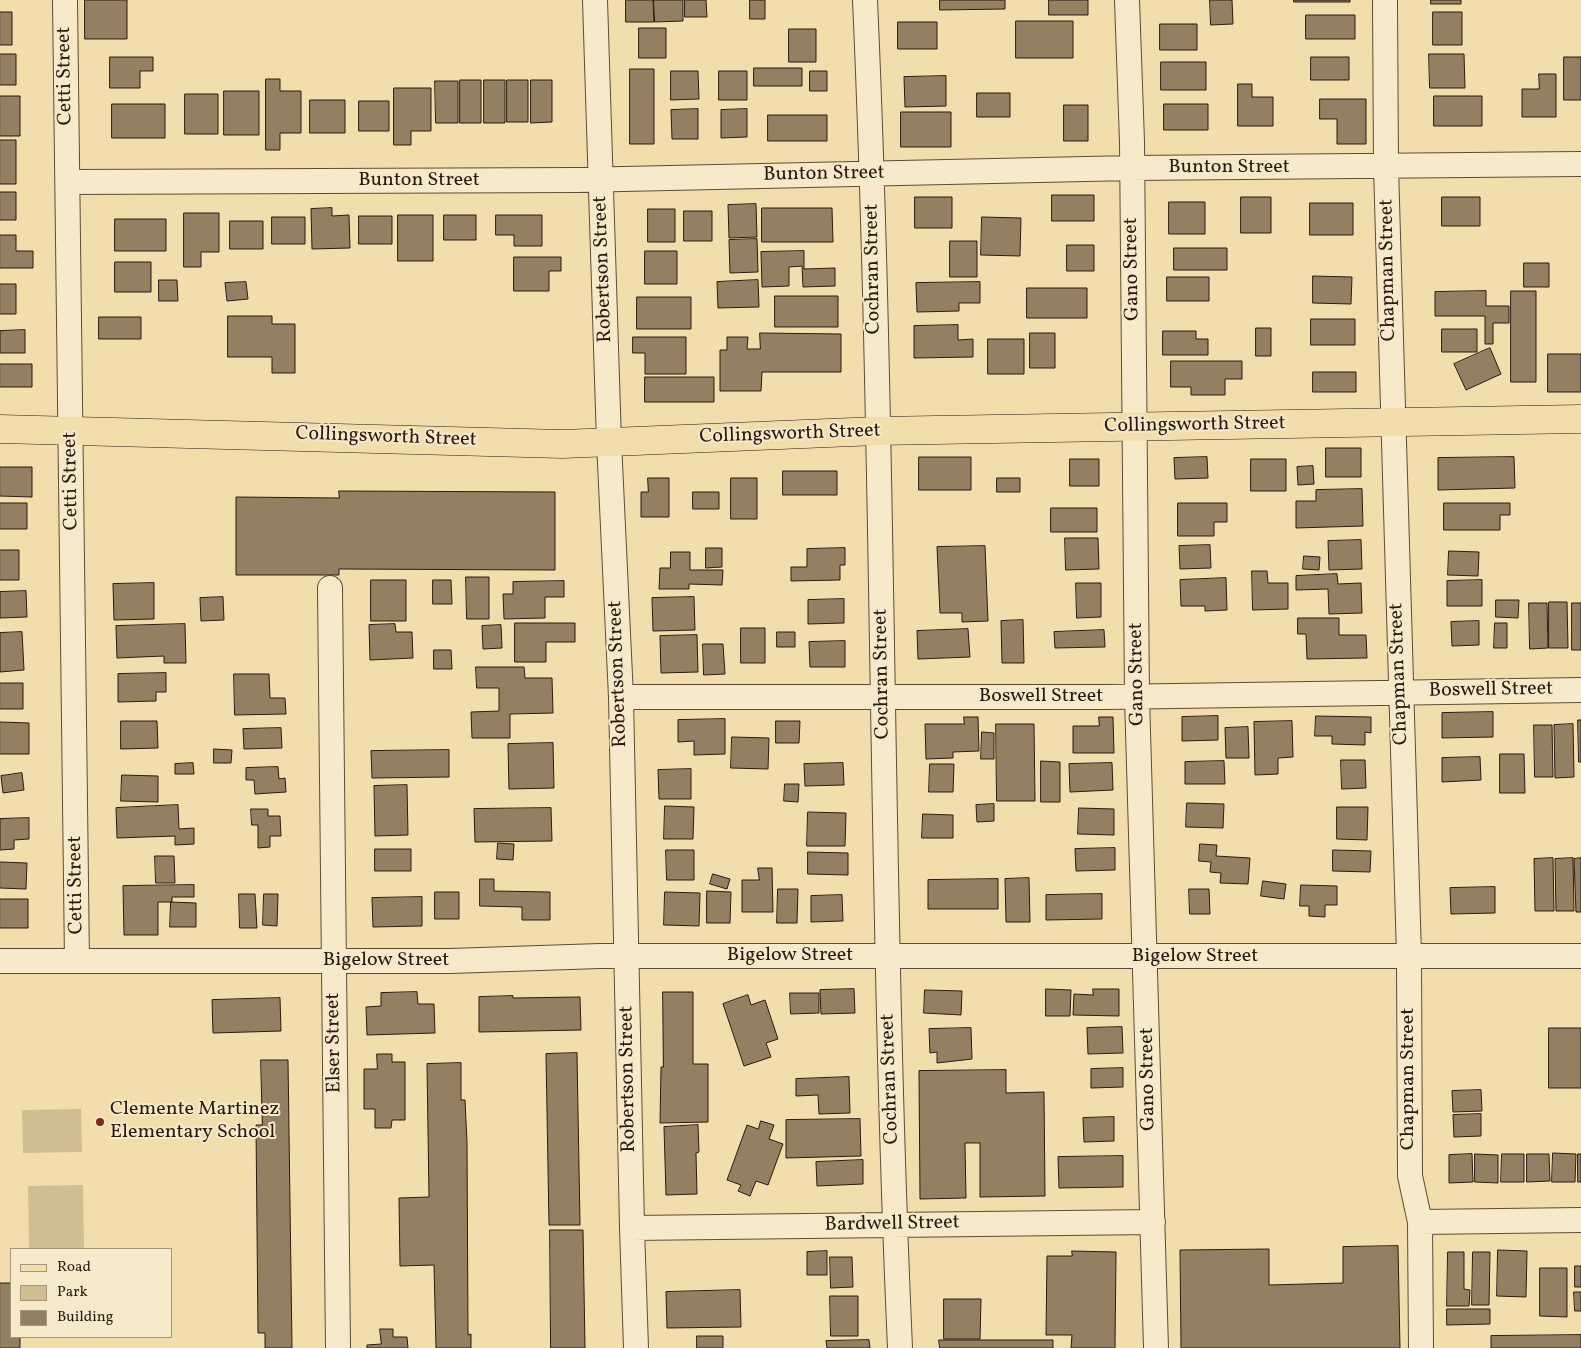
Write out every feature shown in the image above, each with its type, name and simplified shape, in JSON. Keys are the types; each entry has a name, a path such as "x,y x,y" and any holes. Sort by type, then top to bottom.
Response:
{"main road":[{"name":"Collingsworth Street","path":"0,429 563,444 877,431 1581,419"}],"street":[{"name":"Cetti Street","path":"65,0 78,961"},
{"name":"Robertson Street","path":"596,0 608,442 621,697 636,1348"},
{"name":"Cochran Street","path":"865,0 872,175 884,696 886,956 900,1348"},
{"name":"Gano Street","path":"1127,0 1132,168 1137,697 1156,1348"},
{"name":"Chapman Street","path":"1385,0 1386,167 1408,956 1410,1176 1420,1222 1421,1348"},
{"name":"Bunton Street","path":"68,182 601,180 1132,168 1581,164"},
{"name":"Elser Street","path":"330,588 338,1348"},
{"name":"Boswell Street","path":"621,697 1137,697 1581,690"},
{"name":"Bigelow Street","path":"0,961 334,961 626,956 1581,956"},
{"path":"1420,1222 1581,1220"},
{"name":"Bardwell Street","path":"632,1228 1153,1222"}],"green space":[{"path":"81,1109 82,1152 23,1153 22,1110"},
{"path":"83,1185 84,1248 29,1248 28,1186"}],"building":[{"path":"85,0 127,0 127,39 85,39"},
{"path":"626,0 653,0 654,22 626,22"},
{"path":"654,0 683,0 683,21 655,22"},
{"path":"685,0 706,0 707,17 685,17"},
{"path":"750,0 765,0 765,19 750,19"},
{"path":"940,0 1005,0 1005,9 940,10"},
{"path":"1049,0 1088,0 1088,15 1049,15"},
{"path":"1210,0 1232,0 1233,24 1211,25"},
{"path":"1294,0 1350,0 1350,2 1294,2"},
{"path":"1431,0 1461,0 1461,4 1431,4"},
{"path":"0,12 12,12 12,45 0,45"},
{"path":"1433,12 1462,12 1462,45 1433,45"},
{"path":"1306,15 1355,15 1355,39 1306,39"},
{"path":"1016,21 1073,21 1073,58 1016,58"},
{"path":"898,22 937,22 937,49 898,49"},
{"path":"1160,24 1197,24 1197,50 1160,50"},
{"path":"639,28 666,28 666,58 639,58"},
{"path":"789,29 816,29 816,62 789,62"},
{"path":"0,54 16,54 16,85 0,85"},
{"path":"1429,54 1464,54 1465,88 1430,88"},
{"path":"110,57 153,57 153,71 140,71 140,88 110,88"},
{"path":"1311,57 1349,57 1349,80 1311,80"},
{"path":"1564,57 1581,57 1581,100 1564,100"},
{"path":"1161,62 1206,62 1206,90 1161,90"},
{"path":"754,68 802,68 802,86 754,86"},
{"path":"630,69 654,69 654,144 630,144"},
{"path":"671,71 698,71 699,99 671,100"},
{"path":"719,71 747,71 747,100 719,100"},
{"path":"810,71 827,71 827,91 810,91"},
{"path":"1539,74 1556,74 1556,117 1522,117 1522,89 1539,89"},
{"path":"946,76 946,106 905,107 904,77"},
{"path":"266,79 280,79 280,91 301,91 301,133 280,133 280,150 266,150"},
{"path":"460,80 481,80 481,123 460,123"},
{"path":"484,80 505,80 505,123 484,123"},
{"path":"507,80 528,80 528,122 507,122"},
{"path":"531,80 552,80 552,122 531,123"},
{"path":"435,81 458,81 458,123 436,123"},
{"path":"1238,84 1252,84 1252,97 1273,97 1273,126 1238,126"},
{"path":"394,88 431,88 431,131 411,131 411,145 394,145"},
{"path":"224,91 259,91 259,135 224,135"},
{"path":"977,93 1010,93 1010,117 977,117"},
{"path":"185,94 218,94 218,134 185,134"},
{"path":"0,96 20,96 20,136 0,136"},
{"path":"1434,96 1482,96 1482,126 1434,126"},
{"path":"1320,99 1366,99 1366,144 1337,144 1337,119 1320,119"},
{"path":"310,100 345,100 345,133 310,133"},
{"path":"359,101 389,101 389,131 359,131"},
{"path":"112,104 165,104 165,138 112,138"},
{"path":"1164,104 1208,104 1208,130 1164,130"},
{"path":"1064,105 1088,105 1088,141 1064,141"},
{"path":"698,109 698,139 672,139 671,110"},
{"path":"747,109 747,137 721,138 721,110"},
{"path":"901,112 951,112 951,147 901,147"},
{"path":"768,115 827,115 827,141 768,141"},
{"path":"0,140 16,140 16,184 0,184"},
{"path":"0,192 16,192 16,220 0,220"},
{"path":"1052,195 1094,195 1094,221 1052,221"},
{"path":"915,197 952,197 952,228 915,228"},
{"path":"1241,197 1271,197 1271,233 1241,233"},
{"path":"1442,197 1480,197 1480,226 1442,226"},
{"path":"1169,202 1205,202 1205,234 1169,234"},
{"path":"1310,203 1353,203 1353,235 1310,235"},
{"path":"756,204 757,237 729,238 728,205"},
{"path":"332,208 332,216 349,215 350,248 312,249 311,209"},
{"path":"762,208 832,208 833,242 762,242"},
{"path":"648,209 675,209 675,242 648,242"},
{"path":"684,211 712,211 712,241 684,241"},
{"path":"184,213 219,213 219,252 201,252 201,267 184,267"},
{"path":"398,215 433,215 433,261 398,261"},
{"path":"444,215 476,215 476,240 444,240"},
{"path":"496,215 542,215 542,246 514,246 514,235 496,235"},
{"path":"359,216 392,216 392,244 359,244"},
{"path":"272,217 305,217 305,244 272,244"},
{"path":"982,217 1021,218 1020,256 981,255"},
{"path":"115,219 166,219 166,251 115,251"},
{"path":"230,221 263,221 263,249 230,249"},
{"path":"0,235 16,235 16,251 33,251 33,268 0,268"},
{"path":"757,239 758,272 730,273 729,240"},
{"path":"950,241 977,241 977,277 950,277"},
{"path":"1067,245 1094,245 1094,271 1067,271"},
{"path":"1174,248 1227,248 1227,270 1174,270"},
{"path":"645,251 677,251 677,284 645,284"},
{"path":"804,251 804,269 835,268 835,286 803,287 802,266 789,267 789,286 762,287 761,252"},
{"path":"514,257 561,257 561,271 549,271 549,291 514,291"},
{"path":"115,262 151,262 151,292 115,292"},
{"path":"1524,263 1549,263 1549,287 1524,287"},
{"path":"1313,276 1352,277 1351,304 1313,303"},
{"path":"1167,277 1209,277 1209,301 1167,301"},
{"path":"159,280 177,280 178,301 159,301"},
{"path":"758,280 759,307 718,308 717,282"},
{"path":"246,282 248,299 227,301 225,283"},
{"path":"980,282 980,303 959,303 959,311 917,312 916,283"},
{"path":"0,284 16,284 16,314 0,314"},
{"path":"1027,288 1087,288 1087,318 1027,318"},
{"path":"1486,291 1486,306 1509,306 1509,323 1493,323 1493,344 1485,344 1485,316 1435,316 1435,292"},
{"path":"1511,291 1536,291 1536,382 1511,382"},
{"path":"775,296 838,296 838,327 775,327"},
{"path":"637,297 691,297 691,329 637,329"},
{"path":"228,316 272,316 272,324 295,324 295,373 272,373 272,357 228,357"},
{"path":"99,317 141,317 141,339 99,339"},
{"path":"1311,319 1355,319 1355,345 1311,345"},
{"path":"958,325 958,340 973,339 973,357 914,358 914,326"},
{"path":"1256,328 1271,328 1271,356 1256,356"},
{"path":"1442,329 1477,329 1477,352 1442,352"},
{"path":"25,330 25,353 0,353 0,331"},
{"path":"1163,331 1196,331 1196,339 1208,339 1208,355 1163,355"},
{"path":"760,333 841,334 841,372 762,372 761,391 720,391 720,350 727,350 727,337 748,337 747,349 760,349"},
{"path":"1030,333 1055,333 1055,368 1030,368"},
{"path":"633,337 686,337 686,374 645,374 645,353 633,353"},
{"path":"988,339 1024,339 1024,374 988,374"},
{"path":"1490,348 1501,374 1466,390 1454,364"},
{"path":"1548,354 1581,354 1581,392 1548,392"},
{"path":"1171,361 1242,361 1242,379 1225,379 1225,395 1191,395 1191,387 1171,387"},
{"path":"0,364 32,364 32,387 0,387"},
{"path":"1313,372 1356,372 1356,392 1313,392"},
{"path":"645,377 714,377 714,402 645,402"},
{"path":"1326,448 1361,448 1361,477 1326,477"},
{"path":"919,457 971,457 971,490 919,490"},
{"path":"1207,457 1208,478 1175,479 1174,458"},
{"path":"1514,457 1515,488 1438,490 1438,458"},
{"path":"1070,459 1099,459 1099,486 1070,486"},
{"path":"1251,459 1286,459 1286,491 1251,491"},
{"path":"1313,466 1314,484 1298,485 1297,467"},
{"path":"0,467 32,467 32,497 0,496"},
{"path":"783,471 837,471 837,495 783,495"},
{"path":"648,478 669,478 669,517 641,517 641,492 648,492"},
{"path":"731,478 757,478 757,519 731,519"},
{"path":"997,478 1020,478 1020,492 997,492"},
{"path":"1362,489 1363,526 1296,528 1296,501 1316,501 1316,490"},
{"path":"339,491 555,492 555,570 339,569 339,575 236,575 236,497 339,498"},
{"path":"693,492 719,492 719,509 693,509"},
{"path":"0,503 27,503 27,529 0,529"},
{"path":"1178,503 1227,503 1227,522 1214,522 1214,536 1178,536"},
{"path":"1444,503 1510,503 1510,515 1500,515 1500,530 1444,530"},
{"path":"1051,508 1097,508 1097,532 1051,532"},
{"path":"1065,538 1098,538 1099,569 1066,570"},
{"path":"1361,540 1362,569 1329,570 1328,541"},
{"path":"1210,545 1211,568 1180,569 1179,546"},
{"path":"985,546 988,621 962,622 962,613 940,613 937,547"},
{"path":"706,548 722,548 722,567 706,568"},
{"path":"845,548 845,565 840,565 840,580 791,581 791,567 807,567 807,549"},
{"path":"0,550 19,550 19,580 0,580"},
{"path":"1449,551 1479,552 1478,576 1448,575"},
{"path":"671,552 690,552 690,570 723,570 722,585 689,584 689,589 659,589 660,568 670,568"},
{"path":"1304,556 1320,557 1319,570 1303,569"},
{"path":"1252,571 1267,571 1268,583 1288,583 1288,609 1253,610"},
{"path":"1337,574 1338,584 1361,583 1362,613 1329,614 1328,589 1296,590 1296,576"},
{"path":"466,577 489,577 489,619 467,619"},
{"path":"1226,578 1227,610 1205,611 1205,606 1181,606 1180,580"},
{"path":"371,580 406,580 406,621 371,621"},
{"path":"433,580 451,580 452,604 433,604"},
{"path":"1482,580 1482,606 1447,606 1447,581"},
{"path":"564,581 564,597 545,597 545,618 504,619 503,594 513,594 513,582"},
{"path":"154,583 154,619 114,620 113,584"},
{"path":"1076,583 1101,583 1101,617 1077,618"},
{"path":"26,591 27,617 0,618 0,592"},
{"path":"223,597 224,620 201,621 200,598"},
{"path":"694,597 695,630 653,631 652,598"},
{"path":"844,599 844,623 808,624 808,600"},
{"path":"1496,600 1519,600 1518,618 1496,617"},
{"path":"1549,602 1567,602 1568,648 1549,648"},
{"path":"1529,603 1547,603 1548,648 1530,649"},
{"path":"1572,603 1581,603 1581,650 1572,650"},
{"path":"1298,618 1339,618 1339,635 1366,635 1367,658 1307,659 1306,634 1298,634"},
{"path":"1023,620 1024,663 1002,663 1001,621"},
{"path":"1479,621 1479,645 1452,646 1451,622"},
{"path":"515,623 575,623 575,642 546,642 546,662 515,662"},
{"path":"1495,623 1507,623 1507,648 1494,648"},
{"path":"185,624 186,663 164,663 164,656 117,658 116,626"},
{"path":"395,624 396,632 412,632 413,658 370,660 369,625"},
{"path":"501,625 502,648 483,649 482,626"},
{"path":"741,628 765,628 765,663 741,663"},
{"path":"968,629 970,657 918,659 917,631"},
{"path":"1104,630 1105,647 1055,648 1054,632"},
{"path":"22,632 24,670 0,672 0,633"},
{"path":"777,632 795,632 795,647 777,647"},
{"path":"697,635 698,672 661,673 660,636"},
{"path":"845,641 845,667 810,667 809,642"},
{"path":"703,644 723,644 725,674 704,675"},
{"path":"434,650 451,650 452,669 434,669"},
{"path":"476,667 524,667 525,678 552,678 553,713 510,714 510,738 472,738 471,712 499,711 499,688 477,688"},
{"path":"166,673 166,692 156,692 156,701 118,702 118,674"},
{"path":"234,674 269,674 270,698 285,698 286,714 235,715"},
{"path":"0,683 23,683 23,709 0,709"},
{"path":"1493,712 1493,737 1442,738 1442,713"},
{"path":"1218,716 1218,740 1182,741 1182,717"},
{"path":"1316,716 1371,717 1371,733 1365,732 1365,745 1332,744 1332,736 1315,736"},
{"path":"964,717 978,717 979,751 953,752 953,758 926,759 925,724 964,724"},
{"path":"1099,717 1113,717 1114,753 1073,753 1073,726 1099,726"},
{"path":"725,719 725,754 694,755 694,741 678,742 678,720"},
{"path":"1578,720 1581,720 1581,762 1579,762"},
{"path":"121,721 157,721 158,748 121,749"},
{"path":"776,721 800,721 799,743 776,743"},
{"path":"1292,721 1293,757 1278,758 1278,774 1255,775 1254,722"},
{"path":"0,722 29,723 29,754 0,754"},
{"path":"996,724 1034,724 1035,801 997,801"},
{"path":"1573,724 1574,777 1555,778 1554,725"},
{"path":"1534,725 1552,725 1553,777 1535,777"},
{"path":"1248,727 1249,758 1226,758 1225,728"},
{"path":"281,728 282,748 244,749 243,729"},
{"path":"982,732 994,733 994,759 981,759"},
{"path":"732,737 769,738 768,769 731,768"},
{"path":"553,743 554,788 509,789 508,744"},
{"path":"214,749 232,750 231,763 214,763"},
{"path":"449,750 449,777 372,778 371,751"},
{"path":"1500,754 1524,754 1525,793 1500,793"},
{"path":"1480,757 1481,780 1442,782 1442,758"},
{"path":"1341,760 1365,760 1366,788 1342,789"},
{"path":"1041,761 1060,762 1060,802 1041,802"},
{"path":"1224,761 1225,784 1185,784 1185,762"},
{"path":"193,763 194,774 175,774 175,764"},
{"path":"843,763 844,785 805,786 804,764"},
{"path":"1112,763 1113,790 1070,792 1069,764"},
{"path":"930,764 954,764 953,792 929,792"},
{"path":"278,767 279,779 285,778 286,792 255,794 254,780 246,780 246,768"},
{"path":"691,769 691,799 659,799 658,770"},
{"path":"22,773 24,790 3,793 1,776"},
{"path":"122,775 158,776 158,802 121,801"},
{"path":"785,784 799,784 798,802 784,801"},
{"path":"407,785 408,835 375,836 374,786"},
{"path":"1187,803 1224,804 1223,828 1186,827"},
{"path":"994,804 994,821 977,822 976,805"},
{"path":"178,805 179,829 194,828 194,844 175,845 175,836 117,838 116,808"},
{"path":"665,806 694,807 693,839 664,839"},
{"path":"1337,807 1368,807 1367,840 1337,839"},
{"path":"551,808 552,841 475,842 474,809"},
{"path":"1079,808 1114,809 1114,835 1078,834"},
{"path":"251,809 268,809 268,816 280,816 281,836 270,836 270,847 258,848 258,825 252,825"},
{"path":"808,812 846,813 845,846 807,846"},
{"path":"923,814 953,815 953,838 922,838"},
{"path":"29,818 29,839 14,840 14,849 0,850 0,819"},
{"path":"498,843 514,844 513,860 497,859"},
{"path":"1200,844 1217,845 1216,856 1250,858 1248,884 1220,883 1221,873 1210,872 1211,862 1199,861"},
{"path":"1115,848 1115,870 1076,871 1075,849"},
{"path":"375,849 411,849 411,871 375,871"},
{"path":"666,850 694,850 694,880 667,880"},
{"path":"1333,850 1371,851 1370,872 1333,871"},
{"path":"808,852 848,853 848,875 808,874"},
{"path":"155,856 174,856 175,883 156,883"},
{"path":"1553,858 1554,911 1535,911 1534,859"},
{"path":"1573,858 1574,911 1556,911 1555,859"},
{"path":"1581,858 1581,912 1576,912 1574,859"},
{"path":"0,862 27,863 26,889 0,888"},
{"path":"758,868 772,868 773,912 742,912 742,880 759,880"},
{"path":"713,874 730,879 727,889 710,884"},
{"path":"1029,878 1030,922 1006,922 1005,879"},
{"path":"480,879 494,879 494,891 550,892 550,920 522,920 522,907 480,906"},
{"path":"998,879 998,909 928,909 928,880"},
{"path":"1263,881 1286,884 1284,899 1261,896"},
{"path":"194,885 194,897 172,897 172,902 158,902 158,935 124,935 123,886"},
{"path":"1301,885 1337,886 1337,905 1325,905 1325,917 1309,916 1309,906 1300,906"},
{"path":"1495,887 1495,913 1451,914 1450,888"},
{"path":"778,889 798,889 797,923 777,923"},
{"path":"1189,889 1209,889 1210,914 1190,914"},
{"path":"707,891 731,892 730,923 707,923"},
{"path":"435,892 459,892 459,919 435,919"},
{"path":"665,892 700,893 699,926 664,925"},
{"path":"239,894 255,894 257,928 240,928"},
{"path":"264,894 278,894 277,926 263,925"},
{"path":"1102,894 1102,919 1046,920 1046,895"},
{"path":"842,895 843,921 811,922 811,896"},
{"path":"422,897 422,926 373,927 372,898"},
{"path":"0,899 28,899 28,928 0,928"},
{"path":"171,902 196,903 196,927 170,927"},
{"path":"854,989 855,1013 821,1014 820,990"},
{"path":"1046,989 1071,990 1070,1016 1046,1016"},
{"path":"1093,989 1119,989 1119,1016 1073,1015 1074,994 1093,995"},
{"path":"925,990 962,991 961,1015 924,1013"},
{"path":"417,992 418,1004 434,1004 435,1033 367,1035 366,1007 381,1006 381,993"},
{"path":"663,992 693,992 693,1064 708,1064 708,1122 660,1123 661,1067 663,1067"},
{"path":"790,993 819,993 819,1013 791,1014"},
{"path":"748,995 751,1005 765,1000 778,1039 766,1043 771,1057 744,1066 723,1004"},
{"path":"513,996 513,998 580,997 581,1030 479,1032 479,997"},
{"path":"280,998 281,1031 213,1033 212,1000"},
{"path":"1122,1027 1123,1053 1088,1054 1087,1028"},
{"path":"971,1028 972,1059 937,1063 937,1052 930,1053 929,1029"},
{"path":"1549,1028 1581,1028 1581,1088 1549,1088"},
{"path":"577,1053 580,1225 549,1225 546,1054"},
{"path":"377,1054 392,1054 392,1062 405,1062 405,1120 392,1120 391,1128 375,1128 375,1109 364,1109 364,1069 377,1069"},
{"path":"261,1060 288,1060 292,1348 265,1348 265,1333 258,1333 256,1125 262,1125"},
{"path":"461,1063 461,1100 465,1100 467,1142 468,1335 471,1334 471,1348 436,1348 434,1265 400,1266 399,1198 429,1197 427,1064"},
{"path":"1123,1068 1123,1087 1091,1088 1091,1069"},
{"path":"1006,1070 1006,1093 1044,1092 1045,1196 980,1197 980,1143 965,1143 966,1198 920,1199 919,1071"},
{"path":"849,1077 850,1113 819,1114 818,1095 796,1096 796,1079"},
{"path":"1481,1090 1482,1111 1453,1112 1452,1091"},
{"path":"1481,1114 1481,1136 1454,1137 1453,1115"},
{"path":"1114,1117 1114,1141 1084,1142 1083,1118"},
{"path":"860,1119 861,1156 786,1158 786,1120"},
{"path":"761,1121 774,1125 769,1139 783,1144 768,1185 756,1181 750,1196 738,1191 741,1185 727,1180 747,1125 758,1129"},
{"path":"698,1125 699,1152 696,1153 697,1194 666,1195 664,1127"},
{"path":"1553,1153 1576,1154 1575,1182 1552,1182"},
{"path":"1472,1154 1473,1182 1449,1183 1449,1155"},
{"path":"1475,1154 1498,1155 1498,1183 1475,1182"},
{"path":"1502,1154 1524,1154 1524,1182 1501,1182"},
{"path":"1527,1154 1549,1154 1550,1181 1527,1182"},
{"path":"1578,1154 1581,1154 1581,1182 1578,1182"},
{"path":"1123,1156 1123,1187 1059,1188 1058,1157"},
{"path":"863,1160 863,1184 817,1186 816,1162"},
{"path":"550,1230 583,1230 585,1348 551,1348"},
{"path":"1398,1246 1400,1348 1181,1348 1180,1250 1269,1249 1269,1285 1343,1283 1343,1247"},
{"path":"1498,1250 1527,1251 1526,1297 1497,1296"},
{"path":"827,1251 827,1275 807,1275 807,1252"},
{"path":"1072,1251 1116,1252 1115,1348 1071,1348 1072,1335 1046,1335 1047,1256 1072,1256"},
{"path":"1448,1252 1464,1252 1464,1289 1470,1290 1469,1306 1447,1306"},
{"path":"1473,1252 1490,1252 1489,1305 1472,1305"},
{"path":"830,1257 852,1257 853,1287 831,1288"},
{"path":"1575,1266 1581,1266 1581,1287 1575,1287"},
{"path":"1540,1268 1567,1268 1567,1317 1540,1316"},
{"path":"0,1283 10,1283 10,1338 20,1338 20,1348 0,1348"},
{"path":"740,1290 741,1327 667,1328 666,1292"},
{"path":"1574,1292 1581,1292 1581,1311 1575,1311"},
{"path":"830,1296 858,1296 858,1336 831,1336"},
{"path":"944,1299 981,1299 980,1339 944,1339"},
{"path":"1447,1309 1490,1309 1490,1324 1447,1325"},
{"path":"380,1329 393,1329 393,1337 407,1337 408,1348 367,1348 367,1345 381,1344"},
{"path":"1581,1335 1581,1348 1491,1348 1491,1336"},
{"path":"697,1336 723,1336 723,1348 697,1348"},
{"path":"869,1340 870,1348 827,1348 826,1341"},
{"path":"939,1340 1053,1340 1053,1348 940,1348"}],"place":[{"name":"Clemente Martinez Elementary School","path":"100,1122"}]}
